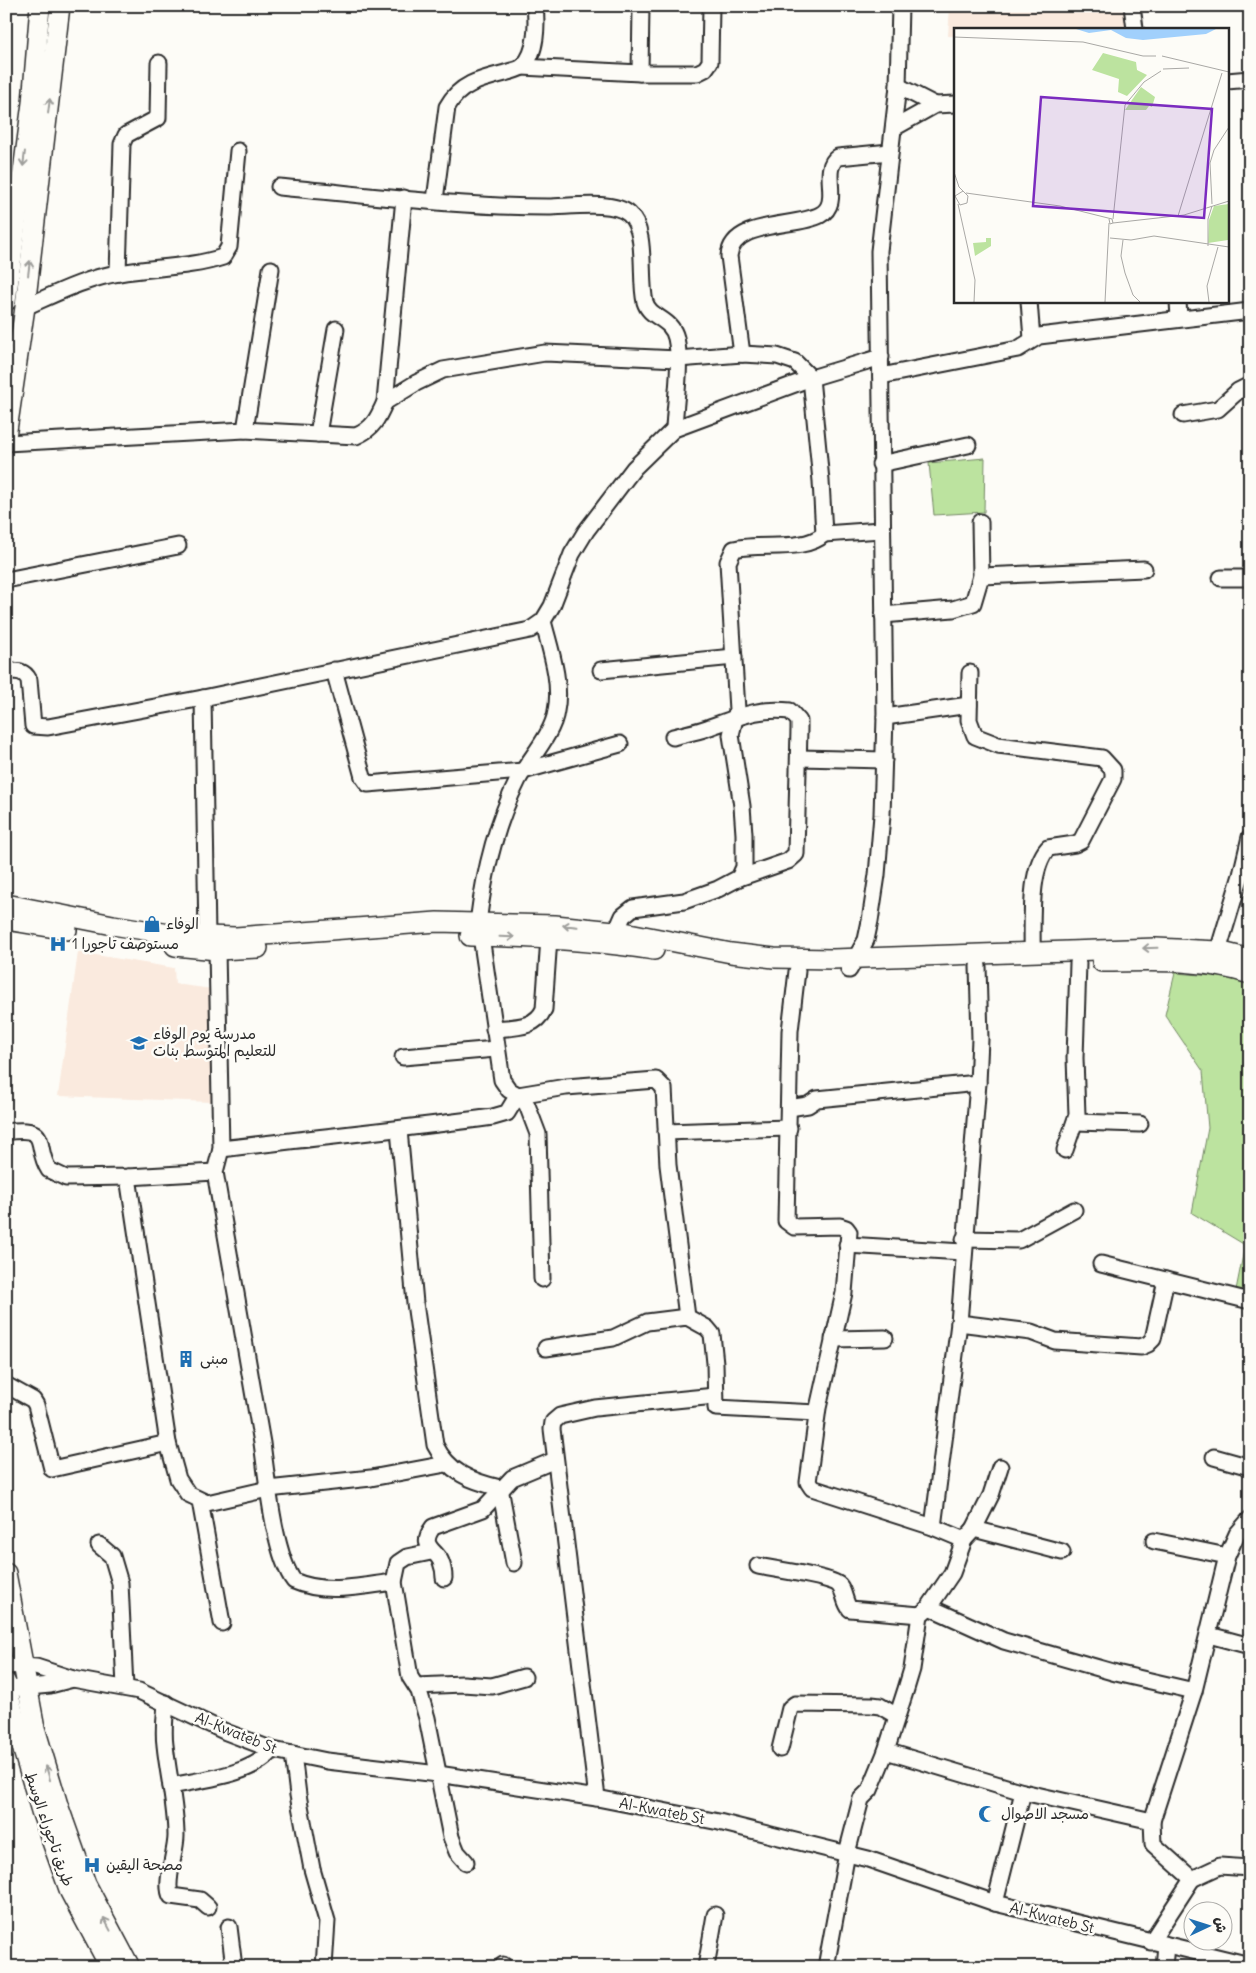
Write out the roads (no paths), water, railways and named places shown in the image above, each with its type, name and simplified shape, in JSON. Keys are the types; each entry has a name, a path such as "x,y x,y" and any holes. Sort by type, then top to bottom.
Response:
{"main road":[{"path":"6,301 32,103 40,6"},
{"path":"6,437 25,307 60,6"},
{"path":"6,904 49,920"},
{"path":"6,920 49,920 176,935 212,943 244,936 436,922 549,938 613,937 774,958 853,963 978,966 1176,962 1216,958 1250,959"},
{"path":"479,929 555,925 768,969 797,970 853,963 1156,948 1216,958 1250,974"},
{"path":"6,1573 14,1665 26,1687 35,1728 58,1805 83,1876 130,1967"},
{"name":"طريق تاجوراء الوسط","path":"7,1686 13,1741 70,1892 110,1967"}],"street":[{"path":"522,67 531,55 535,6"},
{"path":"640,73 641,6"},
{"path":"435,200 447,107 452,98 465,87 479,80 522,67 640,73 697,73 705,69 710,62 711,6"},
{"path":"853,963 868,930 877,875 884,760 879,251 898,86 900,6"},
{"path":"1132,6 1135,28"},
{"path":"118,273 122,144 126,134 158,118 159,63"},
{"path":"1228,81 1250,80"},
{"path":"898,86 935,105"},
{"path":"894,128 935,105 954,104"},
{"path":"25,307 84,282 118,273 187,265 223,256 229,247 238,151"},
{"path":"742,354 729,256 734,240 745,233 811,218 824,212 830,202 830,167 838,156 890,152"},
{"path":"279,187 516,207 604,206 628,213 634,219 638,230 641,277 646,305 655,315 668,322 676,337 678,359 674,429"},
{"path":"6,443 245,430 356,436 367,432 378,419 385,402 404,198"},
{"path":"245,430 271,270"},
{"path":"1028,302 1032,339"},
{"path":"1178,302 1179,318"},
{"path":"881,376 1018,349 1032,339 1043,335 1250,311"},
{"path":"318,434 336,329"},
{"path":"385,402 416,383 443,370 517,356 544,353 678,359 742,354 783,357 800,366 811,378 824,534"},
{"path":"6,671 23,672 29,680 32,721 33,726 38,728 203,698 530,630 543,621 552,606 572,554 586,531 634,468 674,429 811,378 881,357"},
{"path":"1183,415 1218,409 1238,391 1250,385"},
{"path":"880,464 968,445"},
{"path":"883,615 953,609 970,605 976,599 981,576 980,522"},
{"path":"739,878 744,868 744,834 742,806 731,735 736,716 728,562 731,554 734,549 743,547 792,545 818,540 824,534 881,530"},
{"path":"6,580 178,546"},
{"path":"981,576 1144,569"},
{"path":"1221,578 1250,578"},
{"path":"542,1279 538,1134 532,1114 518,1095 508,1090 502,1080 479,929 483,883 499,823 523,771 553,725 556,711 558,690 543,621"},
{"path":"601,670 734,657"},
{"path":"334,670 363,777 368,784 523,771 620,744"},
{"path":"970,673 969,705 971,728 975,736 981,740 998,745 1102,758 1113,770 1113,779 1082,840 1075,844 1048,848 1038,865 1034,887 1032,953"},
{"path":"203,698 221,1149 215,1172 261,1433 268,1488 283,1560 294,1581 313,1588 327,1589 394,1582"},
{"path":"885,717 937,712 969,705"},
{"path":"613,937 623,916 632,908 684,900 718,889 739,878 788,861 796,854 800,758 799,721 790,711 754,712 736,716 706,728 673,737"},
{"path":"800,758 884,760"},
{"path":"1216,958 1246,876 1250,838"},
{"path":"494,1029 531,1025 540,1019 544,1008 549,938"},
{"path":"1065,1150 1076,1122 1078,1100 1075,1058 1078,963"},
{"path":"933,1527 959,1323 978,1084 980,1039 978,966"},
{"path":"797,970 790,1031 786,1221 794,1227 840,1226 846,1228 849,1232 844,1293 817,1413 808,1476 809,1486 933,1527 1062,1552"},
{"path":"403,1057 496,1049"},
{"path":"518,1095 566,1087 656,1080 664,1088 666,1132 687,1317"},
{"path":"789,1108 808,1105 817,1099 978,1084"},
{"path":"221,1149 318,1137 399,1130 503,1114 510,1109 518,1095"},
{"path":"1076,1122 1140,1124"},
{"path":"666,1132 789,1128"},
{"path":"6,1132 24,1130 34,1133 40,1140 47,1166 59,1176 128,1178 215,1172"},
{"path":"399,1130 415,1303 435,1445 446,1464 465,1478 500,1488"},
{"path":"128,1178 168,1443 178,1479 188,1494 206,1503 268,1488 371,1478 446,1464"},
{"path":"847,1244 964,1246 1019,1240 1074,1210"},
{"path":"1101,1264 1250,1301"},
{"path":"959,1323 1031,1332 1055,1341 1141,1347 1153,1339 1166,1280"},
{"path":"546,1348 613,1338 648,1322 687,1317 707,1328 712,1334 715,1363 714,1406 717,1408 817,1413"},
{"path":"833,1339 885,1338"},
{"path":"6,1384 33,1400 36,1405 52,1469 168,1443"},
{"path":"597,1798 555,1460 553,1422 560,1416 595,1408 715,1396"},
{"path":"1214,1456 1250,1467"},
{"path":"444,1578 441,1562 431,1552 429,1538 433,1527 482,1509 500,1488 512,1478 555,1460"},
{"path":"826,1967 847,1853 860,1799 870,1790 886,1751 912,1669 925,1611 952,1573 969,1534 991,1495 1000,1467"},
{"path":"500,1488 514,1563"},
{"path":"200,1501 222,1623"},
{"path":"1192,1879 1153,1844 1152,1820 1194,1691 1227,1556 1236,1534 1250,1519"},
{"path":"1154,1541 1227,1556"},
{"path":"99,1545 112,1556 120,1583 125,1687"},
{"path":"431,1552 407,1557 398,1563 394,1582 410,1677 416,1686 427,1718 452,1837 457,1852 466,1862"},
{"path":"758,1566 835,1582 844,1592 850,1609 925,1611 1004,1641 1116,1673 1194,1691"},
{"path":"1209,1635 1250,1646"},
{"path":"14,1665 48,1670 73,1679"},
{"path":"416,1686 463,1684 492,1686 524,1678"},
{"path":"7,1686 50,1685 73,1679"},
{"name":"Al-Kwateb St","path":"73,1679 125,1687 166,1703 226,1732 273,1750 327,1761 438,1774 597,1798 719,1822 847,1853 994,1903 1250,1965"},
{"path":"166,1703 164,1743 176,1836 173,1867 168,1878 169,1891 171,1896 200,1900 208,1907"},
{"path":"780,1749 790,1708 795,1704 872,1705 880,1706 897,1716"},
{"path":"170,1786 242,1770 266,1758 273,1750"},
{"path":"886,1751 1023,1792 1152,1820"},
{"path":"293,1754 298,1795 312,1869 327,1921 324,1967"},
{"path":"994,1903 1023,1792"},
{"path":"1164,1967 1158,1944 1192,1879 1220,1866 1250,1868"},
{"path":"706,1967 715,1915"},
{"path":"229,1927 234,1967"}],"place":[{"name":"الوفاء","path":"152,924"},
{"name":"مستوصف تاجورا 1","path":"58,944"},
{"name":"مدرسة يوم الوفاء للتعليم المتوسط بنات","path":"139,1043"},
{"name":"مبنى","path":"186,1359"},
{"name":"مسجد الاصوال","path":"987,1814"},
{"name":"مصحة اليقين","path":"92,1865"}]}
